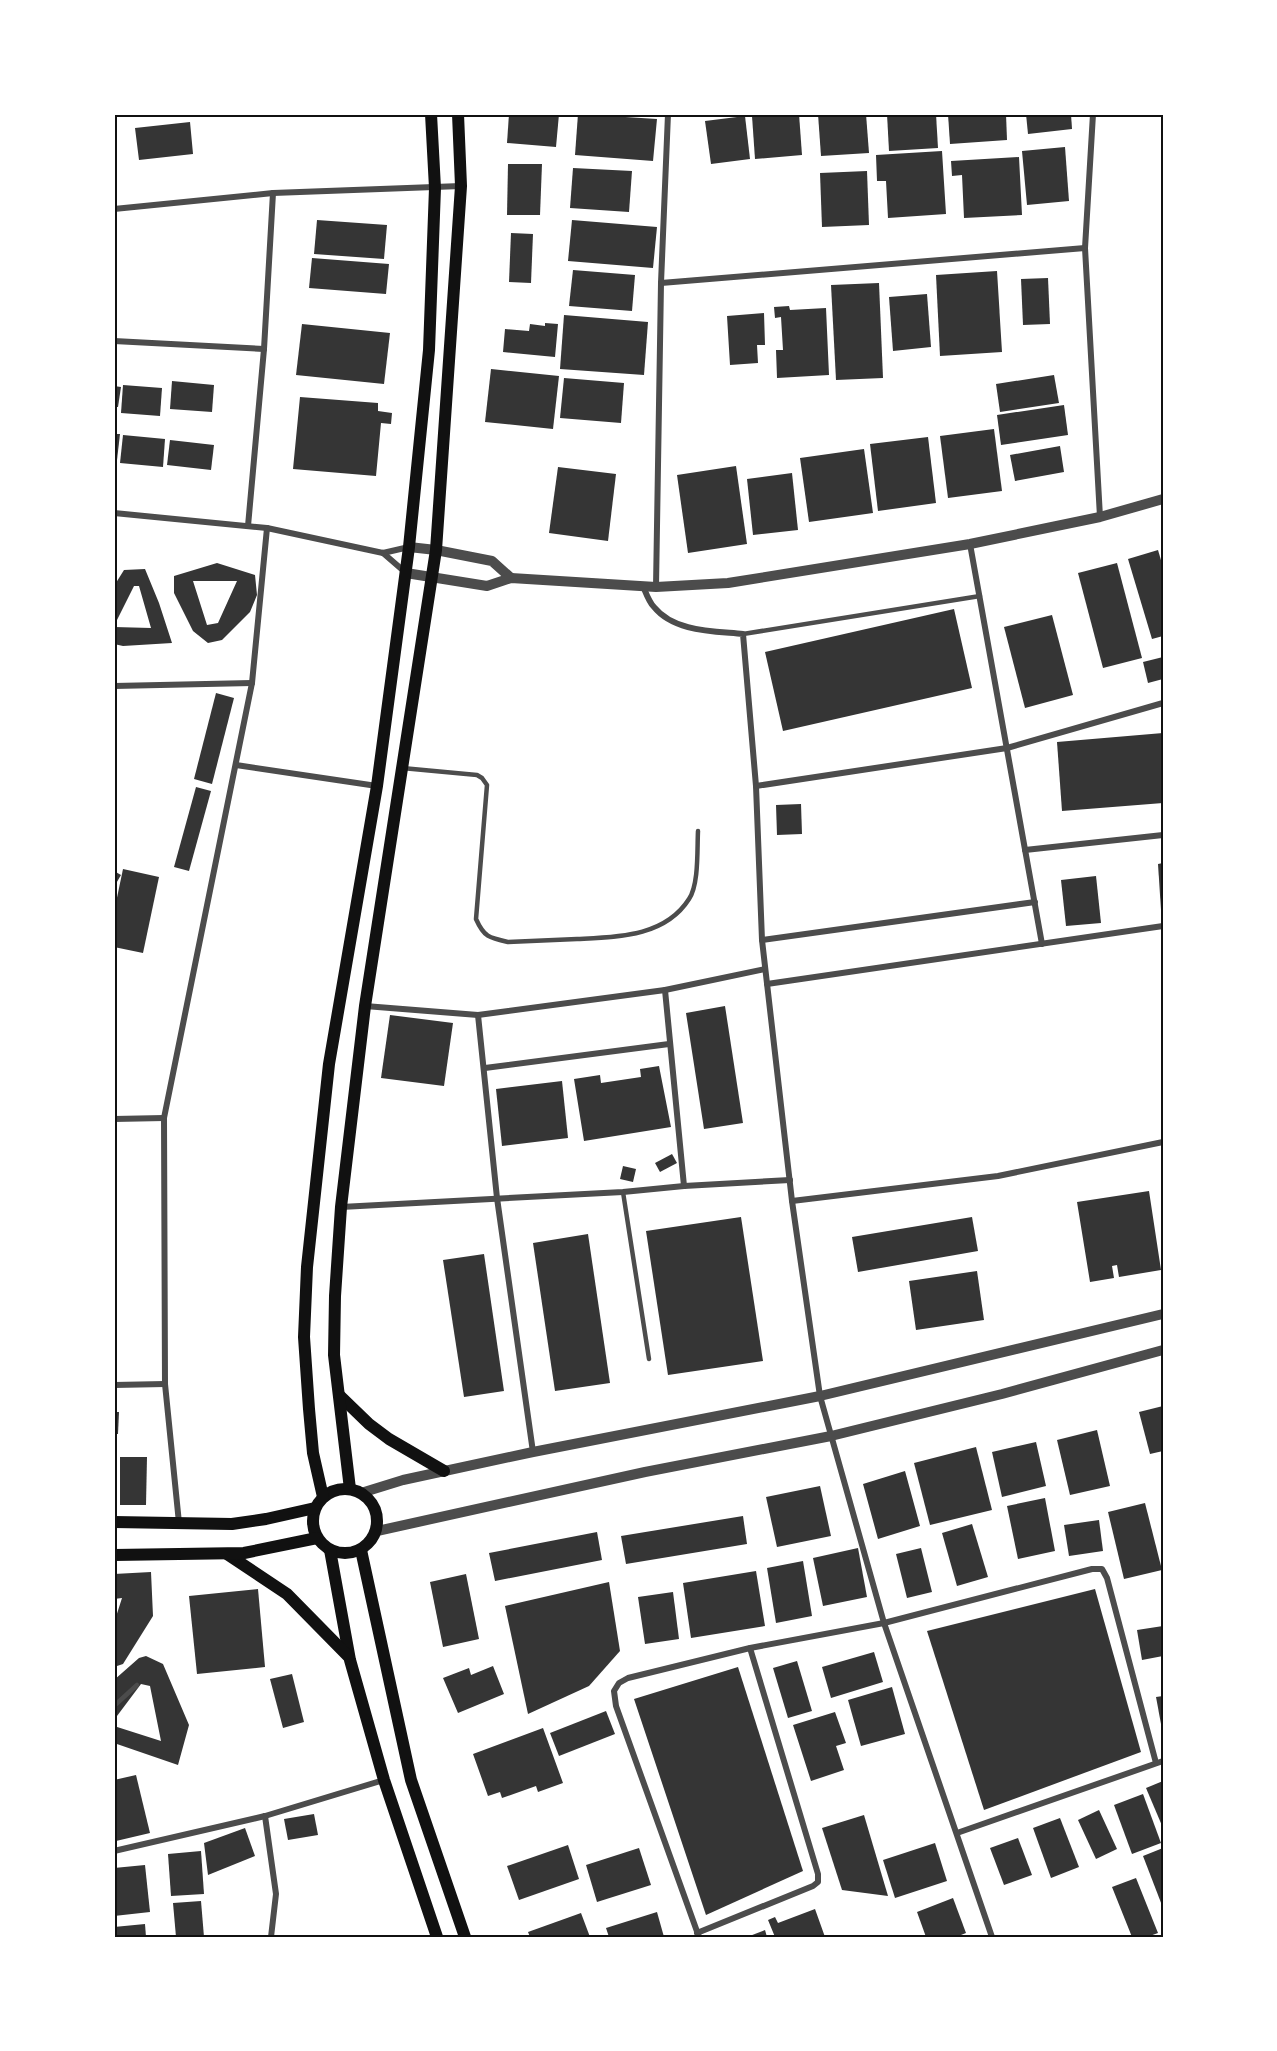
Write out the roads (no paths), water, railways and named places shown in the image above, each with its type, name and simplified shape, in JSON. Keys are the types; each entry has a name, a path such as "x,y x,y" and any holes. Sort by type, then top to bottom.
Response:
{"main road":[{"path":"323,1497 314,1453 309,1410 304,1337 307,1267 329,1064 377,786 410,547 429,350 435,188 431,114"},
{"path":"356,1491 334,1355 341,1207 365,1006 436,550 461,186 458,114"},
{"path":"339,1395 369,1424 389,1439 444,1471"},
{"path":"336,1490 356,1491 372,1502 378,1516 377,1531 361,1550 339,1553 330,1550 317,1538 312,1523 315,1508 323,1497 336,1490"},
{"path":"114,1522 232,1524 315,1508"},
{"path":"114,1556 254,1551 317,1538"},
{"path":"330,1550 349,1657 384,1780 437,1937"},
{"path":"361,1550 411,1780 465,1937"},
{"path":"226,1553 287,1594 349,1657"}],"street":[{"path":"656,587 661,284 668,114"},
{"path":"1093,114 1085,248 1100,518"},
{"path":"114,209 273,193 461,186"},
{"path":"248,526 264,349 273,193"},
{"path":"661,284 1085,248"},
{"path":"114,341 264,349"},
{"path":"383,553 406,573 432,579 487,586 510,578 656,587 728,583 970,544 1100,518 1163,500"},
{"path":"114,513 267,528 383,553 410,547 436,550 492,561 510,578"},
{"path":"179,1524 165,1384 164,1118 252,683 267,528"},
{"path":"970,544 1042,944"},
{"path":"643,586 653,607 666,618 691,628 743,634 756,786 762,940 792,1201 820,1396 884,1623 992,1937"},
{"path":"114,686 252,683"},
{"path":"756,786 1007,748 1163,703"},
{"path":"236,765 377,786"},
{"path":"1025,850 1163,835"},
{"path":"762,940 1035,902"},
{"path":"767,984 1163,926"},
{"path":"365,1006 478,1015 665,990 765,969"},
{"path":"665,990 684,1186"},
{"path":"478,1015 497,1198 533,1452"},
{"path":"485,1068 669,1044"},
{"path":"114,1119 164,1118"},
{"path":"792,1201 998,1176 1163,1143"},
{"path":"341,1207 623,1192 790,1180"},
{"path":"356,1491 533,1452 820,1396 1163,1314"},
{"path":"377,1531 645,1472 831,1436 1002,1394 1163,1350"},
{"path":"114,1385 165,1384"},
{"path":"750,1648 818,1874 818,1882 698,1935 616,1706 614,1691 619,1683 628,1678 750,1648 884,1623 1092,1569 1102,1569 1107,1578 1160,1762 957,1833"},
{"path":"114,1851 266,1816 384,1780"},
{"path":"266,1816 276,1894 271,1937"}],"lane":[{"path":"743,634 980,596"},
{"path":"402,768 477,775 483,778 487,785 476,919 482,932 491,939 507,942 625,936 652,928 671,919 690,899 695,886 698,831"},
{"path":"623,1192 649,1359"},
{"path":"114,1706 137,1685"}]}
